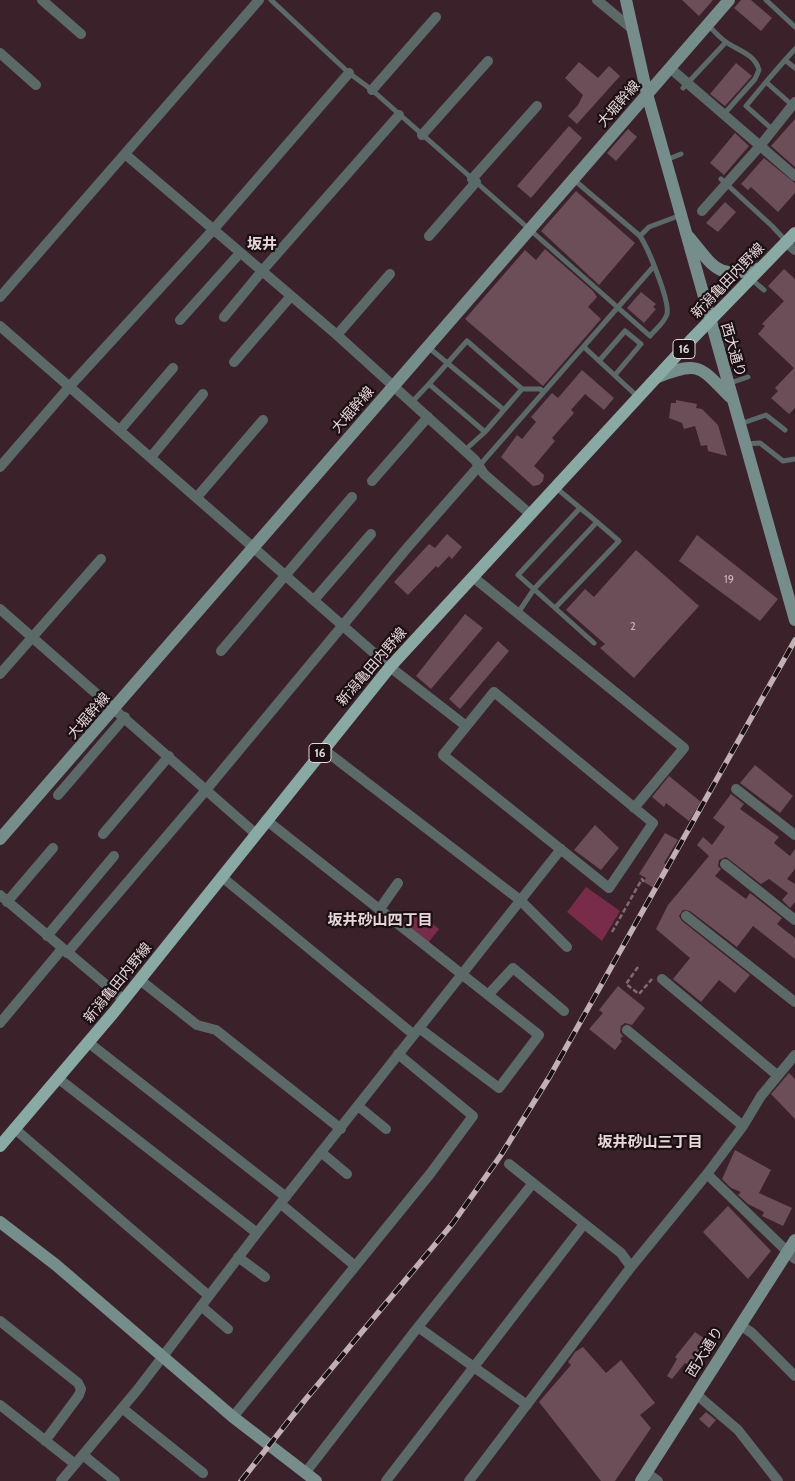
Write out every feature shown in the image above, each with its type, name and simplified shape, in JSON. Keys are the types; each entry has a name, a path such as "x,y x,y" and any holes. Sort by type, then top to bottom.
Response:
{"main road":[{"name":"新潟亀田内野線","path":"0,1146 89,1043 390,667 710,321 761,268 792,242"}],"street":[{"path":"42,0 81,34"},
{"path":"0,297 260,0"},
{"path":"597,0 631,28"},
{"name":"西大通り","path":"626,0 647,94 731,399 795,620"},
{"name":"大堀幹線","path":"0,839 116,708 707,25 723,13 729,0"},
{"path":"372,90 436,17"},
{"path":"0,54 36,85"},
{"path":"422,135 488,60"},
{"path":"670,68 685,86 735,129 760,146 795,176"},
{"path":"0,467 70,386 213,230 349,73"},
{"path":"702,211 723,182 760,146 794,104"},
{"path":"429,236 537,106"},
{"path":"224,318 262,271 399,115"},
{"path":"125,154 337,335 464,450 484,474 530,514"},
{"path":"686,234 716,269 725,273 740,274 761,268"},
{"path":"180,320 240,253"},
{"path":"337,335 390,274"},
{"path":"234,362 291,296"},
{"path":"0,326 390,667 466,726"},
{"path":"658,376 677,369 696,367 705,372 731,399"},
{"path":"120,430 173,368"},
{"path":"151,457 203,394"},
{"path":"372,481 428,417"},
{"path":"197,497 263,420"},
{"path":"0,1023 206,789 342,625 479,466"},
{"path":"221,651 352,497"},
{"path":"314,600 371,534"},
{"path":"0,674 101,559"},
{"path":"474,577 684,748 634,808"},
{"path":"0,609 116,708 256,834"},
{"path":"494,692 634,808 653,822 610,888 442,755 494,692"},
{"path":"58,795 125,717"},
{"path":"323,750 520,900 567,947"},
{"path":"103,834 169,756"},
{"path":"736,789 795,835"},
{"path":"222,877 416,1031 499,1088 539,1035 266,820"},
{"path":"53,848 2,899 124,1000"},
{"path":"61,1481 122,1408 238,1257 561,849"},
{"path":"47,936 114,856"},
{"path":"725,864 795,920"},
{"path":"380,910 398,883"},
{"path":"686,916 795,1002"},
{"path":"488,995 512,968 564,1012"},
{"path":"662,979 777,1075"},
{"path":"140,980 197,1025 216,1030 341,1129"},
{"path":"628,1030 743,1126"},
{"path":"89,1043 284,1200 354,1265"},
{"path":"233,1417 354,1265 430,1174 473,1116 398,1054"},
{"path":"469,1481 631,1267 707,1174 743,1126 761,1096 792,1059"},
{"path":"59,1079 257,1233"},
{"path":"358,1106 386,1129"},
{"path":"15,1130 209,1296"},
{"path":"322,1153 347,1174"},
{"path":"509,1164 621,1253 631,1267"},
{"path":"707,1174 791,1256"},
{"path":"306,1472 418,1326 533,1183"},
{"path":"0,1222 56,1265 233,1417 316,1481"},
{"path":"386,1481 584,1224"},
{"name":"西大通り","path":"644,1477 740,1325 791,1256 795,1240"},
{"path":"238,1257 265,1277"},
{"path":"201,1306 228,1329"},
{"path":"0,1321 78,1383 81,1389 80,1395 46,1440"},
{"path":"740,1325 752,1333 795,1376"},
{"path":"418,1326 526,1404"},
{"path":"696,1394 738,1430 778,1481"},
{"path":"0,1405 75,1464"},
{"path":"122,1408 203,1473"},
{"path":"83,1455 115,1481"},
{"path":"644,1477 658,1481"}],"lane":[{"path":"271,0 349,73 372,90 650,336 667,314 668,306 648,248 640,236 573,179"},
{"path":"766,0 795,26"},
{"path":"707,25 726,42 740,49 756,62 758,70 755,79 721,116"},
{"path":"685,86 726,42"},
{"path":"772,129 746,106 795,49"},
{"path":"785,60 795,68"},
{"path":"766,82 794,104"},
{"path":"666,160 682,154"},
{"path":"723,182 792,242"},
{"path":"640,236 649,228 681,215"},
{"path":"479,466 654,266"},
{"path":"751,279 764,290"},
{"path":"634,338 642,329"},
{"path":"599,361 625,331 641,344 615,375"},
{"path":"412,402 467,341 522,389 540,389 544,392"},
{"path":"584,347 639,398"},
{"path":"428,348 504,410"},
{"path":"727,384 748,377"},
{"path":"429,384 485,432"},
{"path":"464,450 485,432 522,389"},
{"path":"739,424 766,415 785,430"},
{"path":"745,444 760,444 783,461 795,459"},
{"path":"555,487 619,542 555,608"},
{"path":"580,508 518,575 594,643"},
{"path":"518,613 534,589 597,522"}],"path":[{"path":"612,932 642,879 644,880 645,878"},
{"path":"638,967 626,984 639,994 656,974 662,979"}],"shaded area":[{"path":"586,887 620,911 602,941 567,912"},
{"path":"416,911 439,929 428,943 405,925"}],"building":[{"path":"682,0 713,0 699,16"},
{"path":"741,0 751,0 772,18 761,31 734,8"},
{"path":"579,62 598,78 609,66 620,76 577,124 568,116 578,105 583,95 565,78"},
{"path":"736,63 752,76 725,106 710,94"},
{"path":"795,119 795,167 771,146"},
{"path":"569,126 582,138 531,198 517,186"},
{"path":"628,129 637,137 616,161 607,153"},
{"path":"735,133 749,146 724,175 710,163"},
{"path":"764,158 795,183 795,193 778,212 751,187 748,190 741,184"},
{"path":"576,191 635,243 599,285 541,231"},
{"path":"725,202 736,212 718,232 706,223"},
{"path":"545,249 593,291 597,297 588,307 601,319 543,386 465,319 525,250 536,260"},
{"path":"784,269 795,279 795,408 789,414 771,398 778,391 775,388 794,368 758,334 765,326 762,324 784,301 768,286"},
{"path":"641,292 656,304 653,307 656,309 644,323 627,308"},
{"path":"582,370 614,398 604,410 585,394 571,410 574,413 552,438 555,441 534,466 544,475 543,481 539,485 533,486 501,457 517,435 522,439 536,422 531,417 552,393 558,398"},
{"path":"676,400 697,404 696,408 702,409 718,425 727,456 708,451 707,445 701,446 695,426 684,429 682,423 669,418 671,403 676,403"},
{"path":"447,534 462,547 452,559 449,556 438,568 436,566 408,595 394,582 429,544 435,548"},
{"path":"697,535 778,599 760,621 679,561"},
{"path":"636,550 699,606 634,678 600,648 605,644 566,610 585,589 594,597"},
{"path":"465,614 483,628 431,689 416,676"},
{"path":"498,641 509,651 460,709 449,699"},
{"path":"755,765 793,796 780,813 740,783"},
{"path":"669,776 701,802 689,821 666,803 664,807 652,797"},
{"path":"731,794 744,804 740,809 779,837 774,843 790,856 795,849 795,869 787,879 795,884 795,902 790,908 782,900 788,893 769,879 761,884 726,857 719,860 718,866 721,869 715,876 746,899 750,893 782,918 777,924 795,938 795,959 753,926 737,947 690,911 683,910 679,916 682,921 750,975 735,993 719,980 701,1002 673,979 690,958 656,929 668,905 709,856 697,845 703,837 712,845 725,827 713,818"},
{"path":"595,825 619,848 601,870 574,850"},
{"path":"665,833 678,840 664,863 667,865 654,888 644,882 646,878 639,874"},
{"path":"618,986 645,1008 632,1025 625,1023 621,1026 620,1032 623,1036 620,1039 622,1041 615,1050 589,1029 603,1013 599,1010"},
{"path":"789,1073 795,1079 795,1119 771,1094"},
{"path":"735,1150 771,1170 759,1193 792,1208 783,1226 762,1216 764,1212 748,1204 738,1195 741,1192 731,1188 722,1179"},
{"path":"728,1206 771,1251 748,1279 703,1232"},
{"path":"695,1332 708,1341 693,1368 685,1363 672,1379 667,1376 677,1359 675,1357"},
{"path":"583,1347 606,1373 621,1360 655,1403 640,1415 651,1428 615,1481 601,1481 539,1402 571,1365 568,1362 575,1352"},
{"path":"706,1412 716,1420 709,1428 699,1419"}],"railway":[{"path":"241,1481 305,1400 453,1223 501,1155 550,1076 795,640"}],"district":[{"name":"坂井","path":"262,245"},
{"name":"坂井砂山四丁目","path":"380,921"},
{"name":"坂井砂山三丁目","path":"650,1143"}]}
